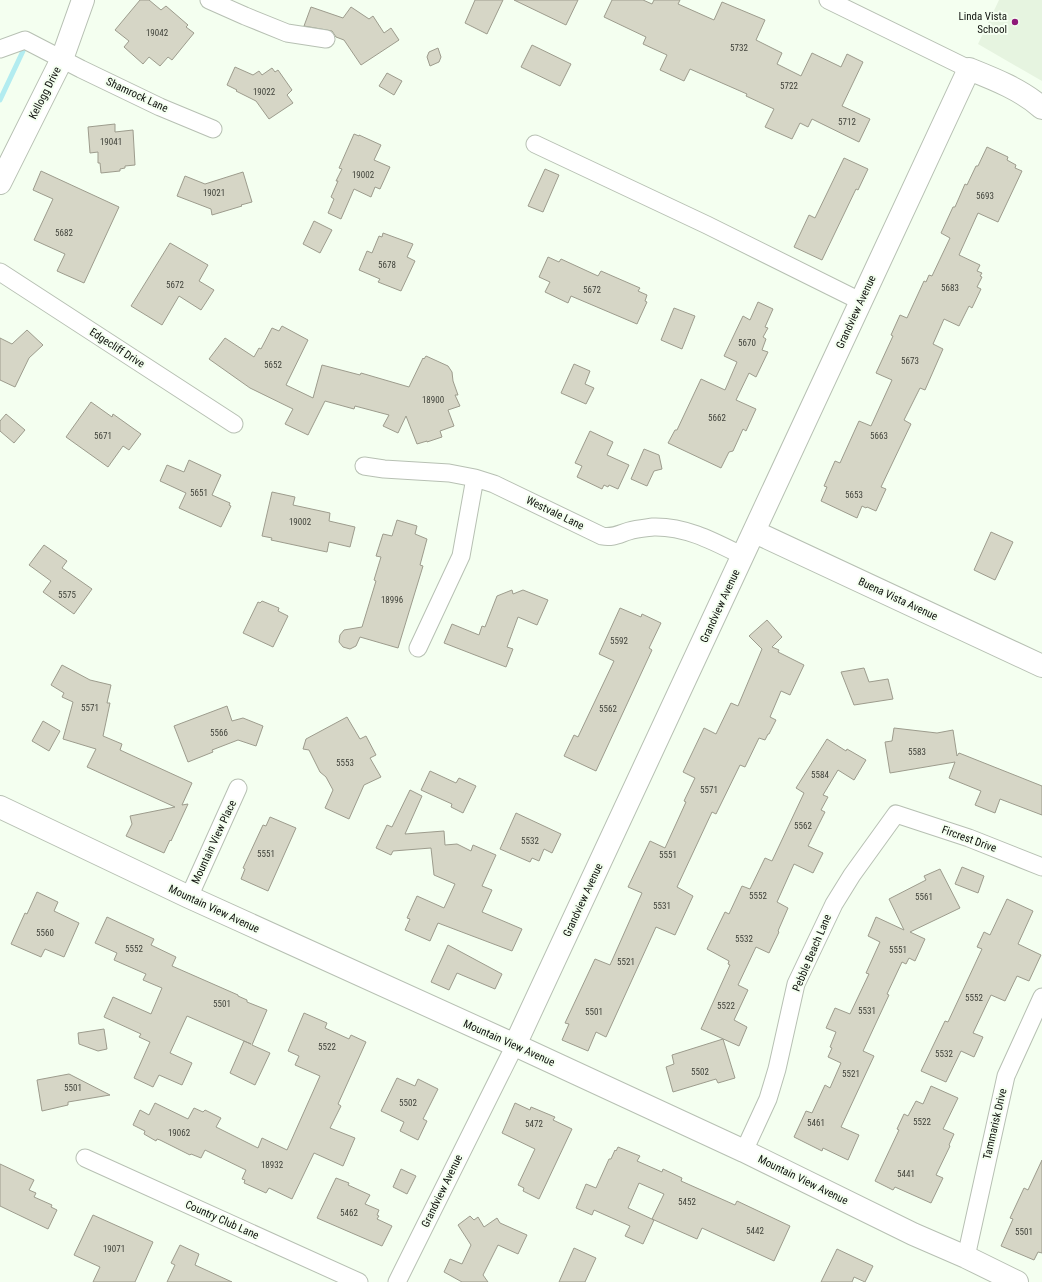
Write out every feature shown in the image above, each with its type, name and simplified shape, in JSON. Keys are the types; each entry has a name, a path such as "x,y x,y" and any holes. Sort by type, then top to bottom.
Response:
{"street":[{"name":"Kellogg Drive","path":"0,183 62,58 83,0"},
{"path":"209,0 287,33 326,39"},
{"path":"828,0 969,69 998,81 1035,102 1042,108"},
{"name":"Shamrock Lane","path":"0,49 25,40 154,104 213,129"},
{"name":"Grandview Avenue","path":"397,1282 515,1046 969,69"},
{"path":"535,144 707,225 860,301"},
{"name":"Edgecliff Drive","path":"0,272 234,424"},
{"name":"Westvale Lane","path":"364,466 391,470 449,473 475,478 494,484 602,536 610,538 630,531 654,527 682,530 707,538 743,556"},
{"path":"418,648 461,556 475,478"},
{"name":"Buena Vista Avenue","path":"755,532 1042,666"},
{"name":"Mountain View Place","path":"189,897 238,788"},
{"name":"Mountain View Avenue","path":"0,807 189,897 744,1152 913,1234 966,1257 1017,1282"},
{"name":"Fircrest Drive","path":"896,814 969,838 1042,867"},
{"name":"Pebble Beach Lane","path":"744,1152 768,1099 777,1069 796,984 834,904 852,875 896,814"},
{"name":"Tammarisk Drive","path":"966,1257 1006,1076 1042,997"},
{"name":"Country Club Lane","path":"85,1158 359,1282"}],"shaded area":[{"name":"Linda Vista School","path":"999,0 1042,0 1042,81 978,44"}],"building":[{"path":"140,0 149,0 161,10 166,6 188,25 186,27 194,33 172,60 168,57 160,66 149,57 143,64 124,47 129,41 115,30"},
{"path":"475,0 503,0 487,34 465,23"},
{"path":"514,0 578,0 566,25"},
{"path":"612,0 643,0 652,4 654,0 680,0 678,4 714,20 722,2 765,20 756,40 782,53 777,64 801,76 812,53 841,67 847,54 863,62 842,106 870,119 859,142 812,119 808,127 800,123 792,139 765,127 774,109 746,96 747,94 690,69 684,81 660,70 667,55 643,44 646,37 604,17"},
{"path":"311,7 343,18 351,7 369,19 373,16 384,33 391,28 399,40 361,65 344,40 336,37 332,31 304,26"},
{"path":"532,45 571,64 560,86 521,67"},
{"path":"438,48 441,57 439,62 430,66 427,57 429,52"},
{"path":"235,67 253,75 259,71 262,75 272,68 275,72 278,70 292,90 287,95 293,103 269,119 256,101 227,85"},
{"path":"387,73 402,81 394,95 379,86"},
{"path":"115,124 115,132 133,130 135,165 125,166 125,168 120,169 120,171 101,173 100,163 98,163 98,152 90,153 88,127"},
{"path":"354,134 381,145 374,160 390,167 380,189 375,187 371,197 354,189 341,219 328,213 334,199 331,197 338,181 336,181 342,169 339,168"},
{"path":"987,147 1008,157 1007,160 1016,165 1015,168 1022,171 998,222 978,213 959,255 980,265 977,271 982,273 980,276 982,277 977,287 981,289 972,308 969,306 959,326 944,319 933,344 943,349 925,390 920,388 904,420 911,424 881,487 886,489 876,511 862,506 857,518 821,501 827,487 824,486 835,461 840,463 859,421 871,426 892,380 876,373 893,336 891,335 900,315 907,318 924,281 926,282 929,275 932,276 950,238 941,233 965,184 967,185"},
{"path":"844,158 868,169 858,190 856,189 822,260 794,247 809,215 815,218"},
{"path":"545,169 559,175 543,212 528,206"},
{"path":"41,171 119,207 84,283 57,271 65,254 34,240 53,199 33,190"},
{"path":"243,172 252,202 241,205 242,206 212,215 211,209 177,196 185,176 205,184"},
{"path":"314,221 332,230 320,253 303,244"},
{"path":"383,233 413,244 407,257 415,261 401,291 378,282 380,279 359,270 367,251 372,253 379,236 382,237"},
{"path":"170,243 208,265 199,281 214,290 201,310 179,296 162,325 131,306"},
{"path":"548,257 559,262 561,259 598,276 601,271 640,288 638,291 647,295 645,301 647,302 637,324 571,296 568,303 545,292 550,282 539,277"},
{"path":"758,302 773,309 765,327 768,328 763,337 766,339 762,350 768,352 756,377 749,373 736,400 756,409 746,431 743,429 733,451 729,452 721,468 668,443 675,430 677,430 701,379 725,390 737,362 724,356 743,316 750,320"},
{"path":"674,308 695,316 682,349 661,340"},
{"path":"282,326 308,340 286,385 313,398 322,365 360,375 361,373 409,387 423,358 424,359 426,356 448,366 452,372 453,381 458,395 455,395 460,406 448,410 454,426 440,431 442,437 417,444 406,416 398,433 383,426 389,415 355,406 354,409 325,401 308,435 285,424 293,409 250,388 209,359 225,338 254,357 259,348 261,349 272,328 279,331"},
{"path":"27,330 43,345 29,358 15,387 0,380 0,338 12,344"},
{"path":"574,364 590,371 585,384 594,388 586,404 561,393"},
{"path":"91,402 112,417 113,414 141,434 129,450 123,446 108,467 66,437"},
{"path":"6,414 25,430 14,443 0,431 0,421"},
{"path":"590,431 613,442 607,455 629,465 618,489 609,485 608,487 604,485 602,489 577,477 582,466 575,463"},
{"path":"644,449 659,455 662,469 654,471 647,486 631,479"},
{"path":"189,460 221,475 212,495 230,503 229,505 231,506 221,527 179,508 186,493 160,481 167,465 184,472"},
{"path":"272,492 295,497 293,505 330,513 329,521 355,527 350,547 329,542 327,552 271,540 272,538 262,536"},
{"path":"397,520 417,526 415,534 427,539 420,565 423,566 398,648 360,637 356,646 350,649 343,647 339,642 340,635 344,630 362,627 376,581 374,580 381,557 376,556 383,534 392,536"},
{"path":"991,532 1013,542 995,580 974,570"},
{"path":"44,545 67,561 62,568 92,589 74,614 43,592 51,581 29,565"},
{"path":"512,590 513,594 523,590 548,600 537,625 518,617 507,647 513,649 506,667 444,643 452,624 479,635 482,626 485,627 497,596"},
{"path":"262,601 279,608 278,611 288,616 273,647 243,633 258,602 260,603"},
{"path":"620,608 641,617 642,614 661,623 649,648 652,650 596,771 564,756 574,735 578,737 614,661 599,654"},
{"path":"767,620 782,637 772,647 779,650 778,652 804,665 790,695 781,691 770,717 776,720 769,734 765,740 759,738 745,767 740,765 716,814 712,812 677,887 693,896 675,935 656,927 606,1037 596,1032 588,1051 562,1040 569,1024 565,1023 595,959 610,965 642,893 628,887 650,841 665,848 686,802 684,801 695,778 683,772 704,728 716,734 731,703 738,706 762,649 749,636"},
{"path":"62,665 90,680 111,685 107,703 110,703 103,736 122,744 120,750 192,783 182,805 188,804 164,853 126,836 132,824 130,816 175,807 87,767 96,749 63,739 73,702 62,697 64,693 51,685"},
{"path":"864,668 869,682 888,679 893,699 854,705 841,672"},
{"path":"227,706 232,721 243,718 263,726 256,746 238,740 212,750 213,752 188,762 174,726"},
{"path":"347,717 360,739 366,736 376,755 370,758 381,777 364,785 349,819 325,808 333,790 326,777 320,772 309,750 303,749 306,739"},
{"path":"43,721 60,731 49,751 32,741"},
{"path":"894,728 937,733 953,730 957,756 959,753 1042,786 1042,815 1000,799 995,813 975,805 981,791 949,778 955,762 890,773 885,742 892,741"},
{"path":"827,739 846,751 847,749 866,760 854,780 838,770 823,795 828,797 821,810 825,812 808,846 823,853 813,873 794,864 777,902 788,908 778,931 779,932 769,953 756,947 738,985 748,990 734,1020 747,1027 739,1046 701,1029 730,965 728,964 729,961 707,949 725,912 729,914 742,886 750,889 765,858 772,861 804,793 796,788"},
{"path":"430,771 456,783 459,778 476,786 463,813 451,807 452,804 421,790"},
{"path":"410,790 422,796 405,834 444,831 445,845 457,844 471,851 473,845 496,855 482,886 492,890 482,912 522,929 512,951 438,923 430,941 405,930 410,919 407,918 417,896 444,908 455,884 434,875 431,848 393,851 391,855 376,848 387,825 392,827"},
{"path":"516,813 561,834 552,853 544,849 539,861 532,858 530,862 500,849"},
{"path":"270,817 296,828 268,891 241,879 245,869 243,868 263,825 266,826"},
{"path":"962,867 984,876 978,893 955,884"},
{"path":"940,869 960,908 910,932 925,939 915,961 909,958 906,964 902,962 887,994 889,995 863,1051 874,1056 841,1127 859,1135 848,1160 823,1148 822,1151 794,1137 806,1111 812,1113 825,1085 830,1088 841,1063 828,1057 836,1032 826,1028 835,1008 850,1014 869,974 866,973 880,942 868,936 876,917 904,930 889,899 926,880 924,876"},
{"path":"37,892 58,902 54,911 79,923 64,957 45,949 41,957 11,944 25,913 27,914"},
{"path":"1007,899 1033,911 1018,944 1041,955 1029,981 1017,976 1005,1001 991,995 973,1033 983,1037 974,1057 961,1051 946,1082 921,1071 945,1021 948,1022 982,949 977,947 984,932 990,935"},
{"path":"107,917 154,939 151,945 176,957 172,966 238,995 247,1000 247,1002 267,1010 252,1045 270,1053 255,1085 230,1073 244,1041 251,1044 187,1016 170,1053 192,1063 182,1085 159,1075 153,1087 134,1078 150,1042 139,1037 141,1034 104,1017 113,997 151,1014 162,988 143,980 146,974 114,960 117,953 95,943"},
{"path":"448,945 502,974 495,989 457,973 449,990 431,982"},
{"path":"304,1013 327,1023 325,1028 349,1039 351,1035 366,1042 338,1104 341,1106 330,1128 355,1138 343,1166 314,1153 292,1199 269,1188 266,1193 244,1183 245,1180 242,1179 246,1170 205,1150 201,1158 191,1154 190,1155 160,1140 157,1139 156,1141 144,1134 145,1131 133,1125 140,1110 149,1115 155,1103 188,1119 194,1108 203,1112 205,1110 221,1118 216,1127 258,1148 262,1138 287,1150 320,1076 295,1065 299,1056 288,1051"},
{"path":"104,1029 107,1049 98,1051 79,1044 78,1033"},
{"path":"723,1039 735,1078 718,1083 716,1079 673,1092 666,1067 674,1064 672,1055"},
{"path":"69,1074 110,1095 68,1102 68,1105 42,1111 37,1080"},
{"path":"397,1078 415,1086 418,1079 438,1089 423,1119 427,1121 418,1140 400,1131 404,1122 381,1111"},
{"path":"931,1086 958,1098 943,1129 954,1134 936,1175 943,1178 931,1203 895,1187 893,1190 875,1181 899,1130 897,1129 904,1114 908,1116 916,1101 923,1104"},
{"path":"515,1103 530,1110 531,1107 555,1117 553,1120 572,1129 539,1199 523,1191 524,1188 518,1185 535,1149 502,1133"},
{"path":"618,1147 640,1156 637,1161 662,1172 663,1169 682,1178 681,1181 735,1205 737,1201 790,1226 774,1261 702,1228 697,1239 652,1219 664,1194 639,1183 628,1208 654,1220 643,1244 625,1236 630,1226 594,1210 592,1215 576,1208 586,1184 596,1188 609,1159 611,1159"},
{"path":"1042,1160 1042,1253 1038,1252 1034,1260 1001,1246 1013,1219 1010,1218 1024,1188 1028,1190"},
{"path":"0,1164 34,1180 29,1190 36,1193 34,1197 52,1205 51,1207 57,1210 48,1229 0,1206"},
{"path":"401,1169 416,1176 407,1194 393,1187"},
{"path":"336,1178 349,1183 348,1185 370,1195 365,1204 379,1210 377,1215 379,1216 377,1219 392,1226 382,1246 317,1218"},
{"path":"93,1215 153,1242 135,1282 93,1282 100,1267 74,1255"},
{"path":"470,1216 474,1220 478,1217 484,1227 497,1218 500,1223 527,1235 518,1254 498,1245 483,1275 488,1282 462,1282 444,1272 450,1259 462,1264 471,1245 458,1225"},
{"path":"180,1245 199,1254 195,1265 232,1282 167,1282 175,1265 171,1263"},
{"path":"574,1248 596,1258 585,1282 559,1282"},
{"path":"837,1249 873,1266 865,1282 854,1277 852,1282 821,1282"}],"waterway":[{"path":"0,100 23,51"}],"place":[{"name":"Linda Vista School","path":"1015,22"}]}
